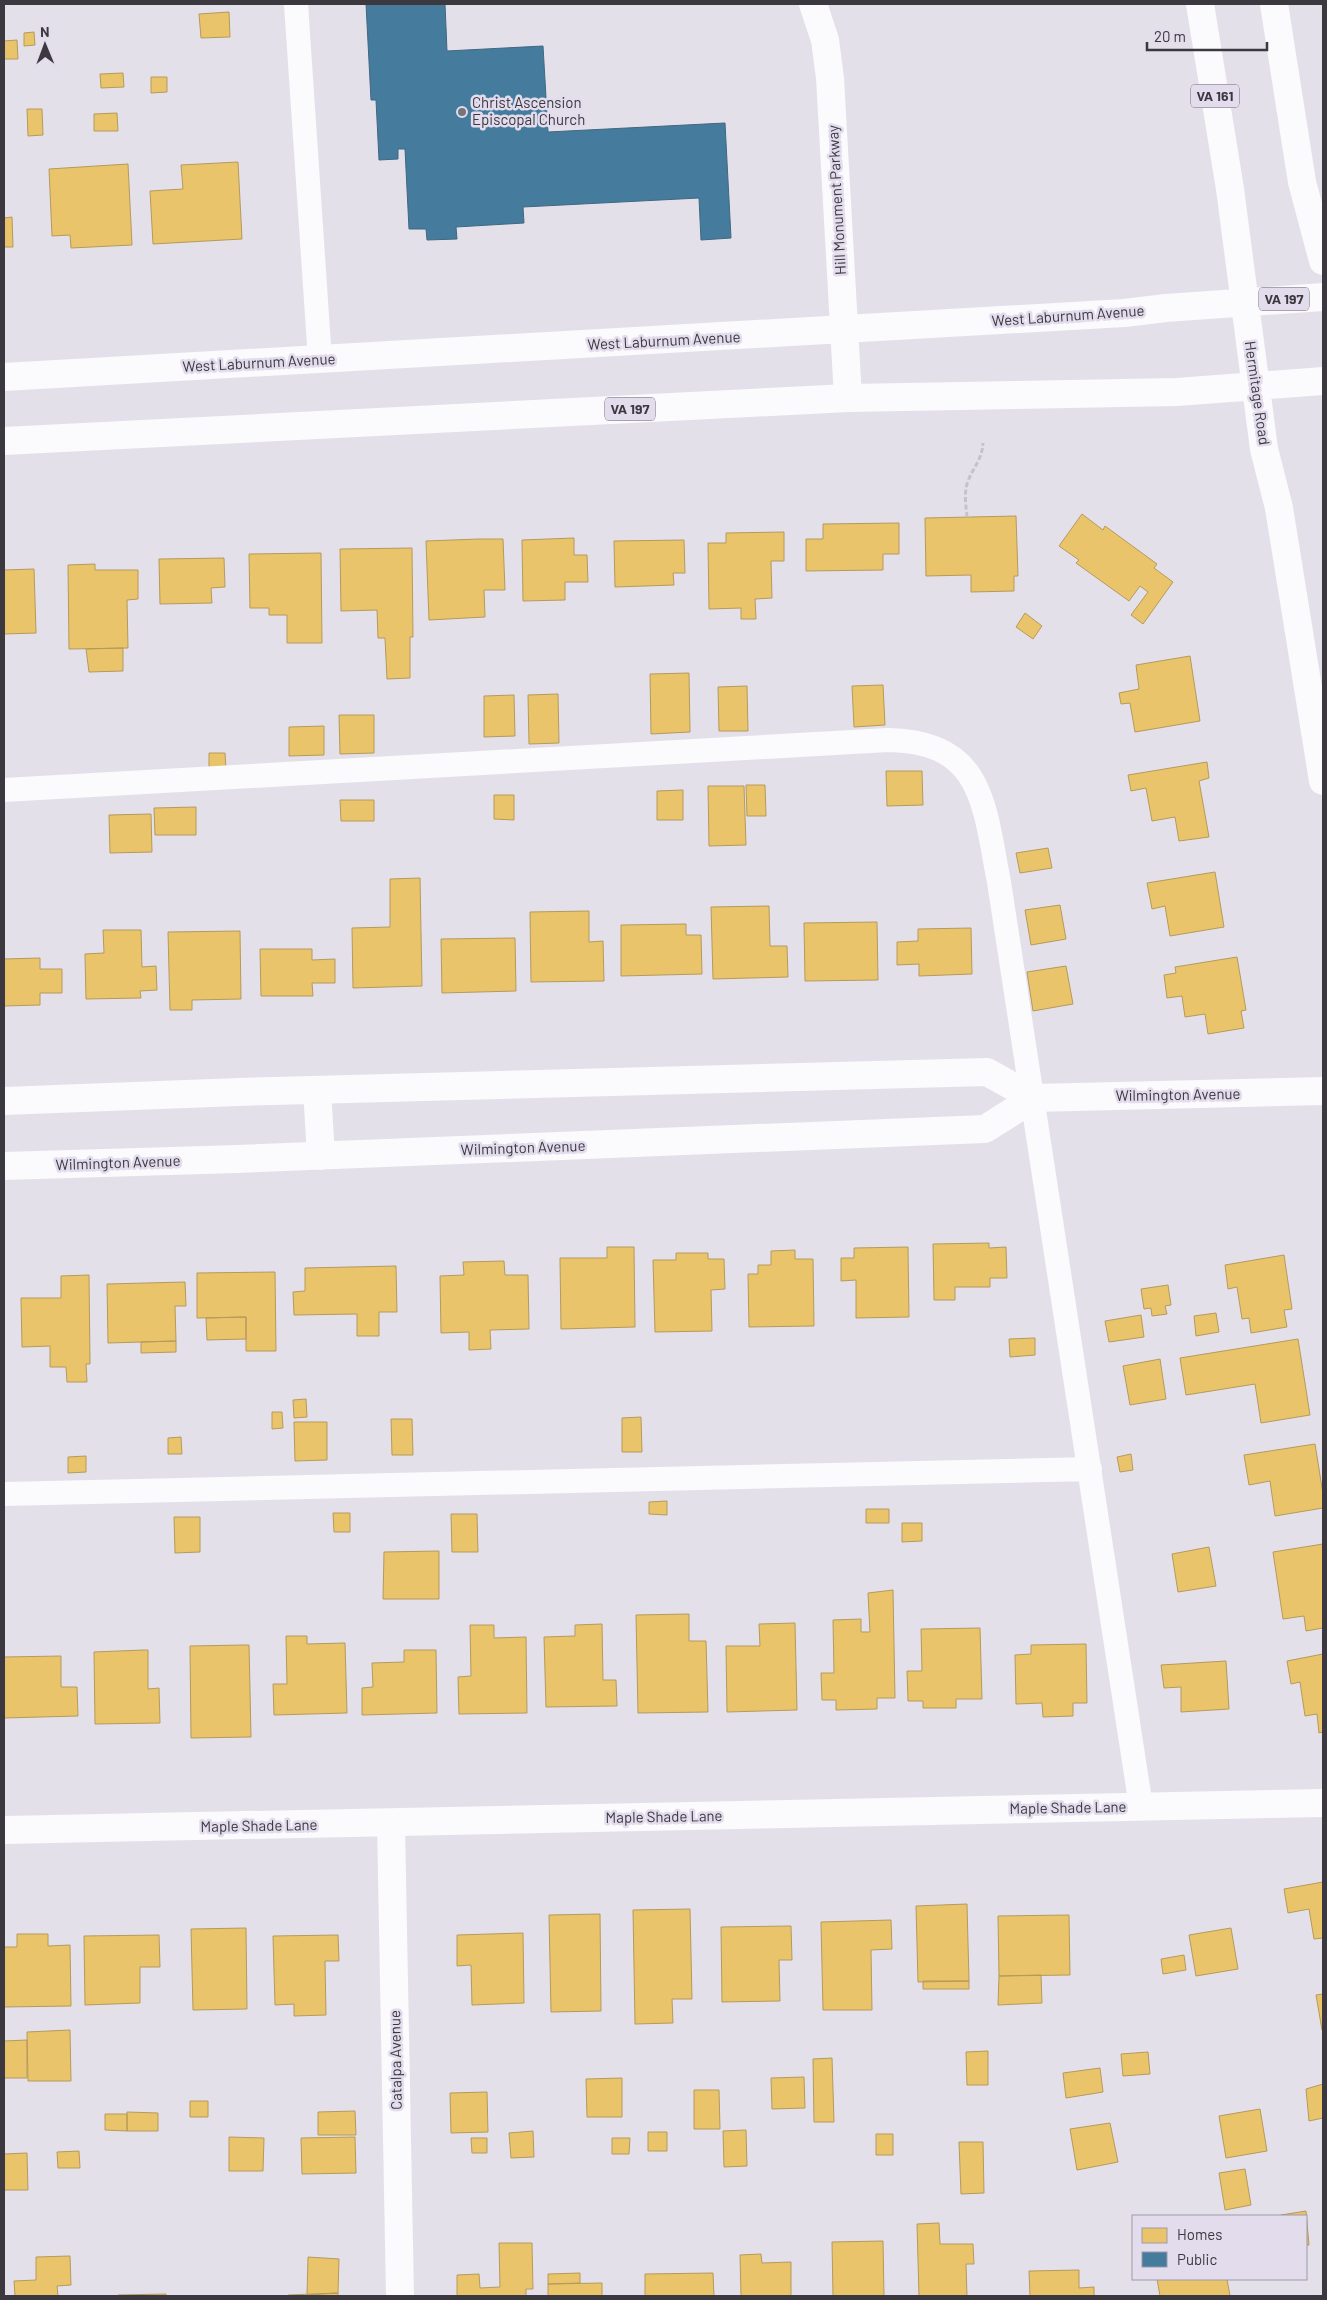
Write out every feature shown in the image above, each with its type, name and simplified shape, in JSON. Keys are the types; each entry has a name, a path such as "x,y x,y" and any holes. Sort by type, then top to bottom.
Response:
{"street":[{"name":"Hill Monument Parkway","path":"813,4 825,40 830,78 848,398"},
{"name":"Hermitage Road","path":"1200,4 1230,189 1264,449 1279,508 1323,781"},
{"path":"1274,4 1302,182 1323,261"},
{"name":"West Laburnum Avenue","path":"4,377 844,330 1124,313 1323,297"},
{"name":"VA 197","path":"4,441 848,398 1177,392 1256,388 1323,381"},
{"path":"4,1101 317,1090 987,1072 1034,1098"},
{"path":"317,1090 321,1156"},
{"name":"Wilmington Avenue","path":"4,1166 321,1156 985,1129 1034,1098 1323,1091"},
{"name":"Maple Shade Lane","path":"4,1830 391,1824 1323,1803"},
{"name":"Catalpa Avenue","path":"391,1824 400,2296"}],"lane":[{"path":"296,4 320,360"},
{"path":"4,790 888,740 910,740 934,746 955,759 972,778 984,807 999,882 1034,1098 1141,1807"},
{"path":"4,1494 1090,1469"}],"path":[{"path":"967,517 967,484 979,463 983,443"}],"building: Homes":[{"path":"229,12 230,37 201,38 199,14"},
{"path":"34,32 35,45 24,46 24,33"},
{"path":"17,40 18,59 4,59 4,41"},
{"path":"123,73 124,87 101,88 100,74"},
{"path":"151,77 167,77 167,92 151,93"},
{"path":"27,109 42,109 43,135 28,136"},
{"path":"117,113 118,131 94,131 94,114"},
{"path":"238,162 242,239 153,244 150,191 183,189 181,165"},
{"path":"128,164 132,245 71,248 70,235 52,236 49,169"},
{"path":"12,217 13,247 4,247 4,218"},
{"path":"1082,514 1103,530 1105,526 1157,564 1154,568 1173,582 1143,624 1131,615 1148,592 1140,586 1129,601 1076,563 1079,560 1059,546"},
{"path":"1016,516 1018,576 1014,576 1014,591 971,592 971,575 926,576 925,518"},
{"path":"899,523 899,554 883,554 883,570 806,571 806,539 823,539 823,524"},
{"path":"784,532 784,561 771,561 772,598 755,599 756,619 741,619 741,608 709,609 708,543 726,543 726,533"},
{"path":"574,538 574,555 587,555 588,582 565,582 565,600 523,601 522,540"},
{"path":"503,539 505,590 484,590 485,617 429,620 426,541"},
{"path":"684,540 685,573 673,573 674,585 615,587 614,541"},
{"path":"412,548 413,637 410,637 410,678 387,679 385,638 378,638 377,610 341,611 340,549"},
{"path":"321,553 322,643 287,643 287,615 269,615 269,608 250,608 249,554"},
{"path":"224,558 225,587 211,588 212,603 160,604 159,559"},
{"path":"95,564 95,570 138,570 138,599 127,600 128,648 69,649 68,565"},
{"path":"34,569 36,633 4,634 4,570"},
{"path":"1025,613 1042,626 1033,639 1016,627"},
{"path":"123,648 123,671 89,672 86,649"},
{"path":"1190,656 1200,721 1135,732 1130,703 1121,704 1119,693 1139,689 1136,665"},
{"path":"689,673 690,732 651,734 650,674"},
{"path":"883,685 885,725 854,727 852,686"},
{"path":"747,686 748,731 719,731 718,687"},
{"path":"558,694 559,743 529,744 528,695"},
{"path":"514,695 515,736 484,737 484,696"},
{"path":"339,715 374,715 374,753 340,754"},
{"path":"324,726 324,755 289,756 289,727"},
{"path":"209,753 225,753 226,769 209,769"},
{"path":"1207,762 1209,778 1199,781 1209,837 1179,841 1175,817 1152,821 1146,788 1131,791 1128,775"},
{"path":"886,771 922,771 923,805 887,806"},
{"path":"746,785 765,785 766,816 747,816"},
{"path":"708,786 744,786 746,845 709,846"},
{"path":"683,790 683,820 657,820 657,791"},
{"path":"494,795 514,795 514,820 494,819"},
{"path":"340,800 374,800 374,821 341,821"},
{"path":"196,807 196,835 155,835 154,808"},
{"path":"151,814 152,852 110,853 109,815"},
{"path":"1048,848 1052,868 1020,873 1016,853"},
{"path":"1215,872 1224,927 1170,936 1165,906 1152,909 1147,883"},
{"path":"420,878 422,986 353,988 352,928 390,927 390,879"},
{"path":"1060,905 1066,939 1031,945 1025,910"},
{"path":"769,906 770,946 787,946 788,977 713,979 711,907"},
{"path":"589,911 589,942 603,941 604,981 531,982 530,912"},
{"path":"877,922 878,980 805,981 804,923"},
{"path":"686,924 686,935 701,935 702,974 621,976 621,925"},
{"path":"971,928 972,974 919,976 919,964 897,965 897,942 918,941 918,929"},
{"path":"103,930 141,930 142,967 156,966 157,990 140,991 141,998 86,999 85,954 104,953"},
{"path":"240,931 241,999 192,1000 192,1010 170,1010 168,932"},
{"path":"515,938 516,991 442,993 441,939"},
{"path":"260,949 312,949 312,960 335,959 335,983 312,983 313,996 261,996"},
{"path":"1237,957 1246,1010 1241,1011 1244,1028 1208,1034 1205,1014 1185,1017 1182,996 1167,998 1164,975 1176,973 1175,967"},
{"path":"40,958 40,969 62,969 62,993 40,993 40,1005 4,1006 4,959"},
{"path":"1066,966 1073,1004 1033,1011 1027,972"},
{"path":"989,1243 989,1248 1006,1247 1007,1278 990,1278 990,1287 955,1287 955,1300 934,1300 933,1244"},
{"path":"607,1247 634,1247 635,1327 561,1329 560,1258 607,1258"},
{"path":"908,1247 909,1317 856,1318 856,1280 841,1281 841,1258 854,1258 854,1248"},
{"path":"795,1250 795,1259 813,1259 814,1326 749,1327 748,1274 758,1274 758,1265 771,1265 771,1251"},
{"path":"676,1253 708,1253 708,1259 724,1259 725,1289 711,1290 712,1331 655,1332 653,1260 676,1260"},
{"path":"1284,1255 1292,1309 1284,1310 1287,1327 1251,1333 1249,1318 1242,1319 1237,1287 1228,1289 1225,1265"},
{"path":"504,1261 505,1275 528,1275 529,1329 490,1330 491,1349 469,1350 469,1332 441,1333 440,1276 464,1275 463,1262"},
{"path":"396,1266 397,1312 379,1312 379,1336 357,1336 357,1314 294,1315 293,1292 305,1291 305,1268"},
{"path":"275,1272 276,1351 246,1351 246,1317 197,1318 197,1273"},
{"path":"89,1275 90,1364 86,1364 87,1382 67,1382 66,1367 50,1367 50,1346 22,1347 21,1298 61,1298 61,1276"},
{"path":"185,1282 186,1306 175,1306 176,1341 108,1343 107,1284"},
{"path":"1168,1285 1171,1305 1165,1306 1167,1314 1152,1316 1151,1308 1144,1309 1141,1289"},
{"path":"1216,1313 1219,1332 1196,1336 1194,1316"},
{"path":"1141,1315 1144,1337 1109,1342 1105,1321"},
{"path":"246,1317 246,1339 207,1340 206,1318"},
{"path":"1035,1338 1035,1355 1010,1357 1009,1339"},
{"path":"1298,1339 1310,1415 1261,1423 1255,1384 1186,1395 1180,1358"},
{"path":"176,1341 176,1352 141,1353 141,1342"},
{"path":"1160,1359 1166,1399 1130,1405 1123,1366"},
{"path":"306,1399 307,1417 294,1418 293,1400"},
{"path":"272,1412 282,1412 283,1428 272,1429"},
{"path":"641,1417 642,1452 622,1452 622,1418"},
{"path":"391,1419 412,1419 413,1455 392,1455"},
{"path":"294,1422 327,1422 327,1460 295,1461"},
{"path":"181,1437 182,1454 168,1454 168,1438"},
{"path":"1315,1444 1323,1494 1323,1508 1275,1516 1270,1481 1249,1485 1244,1455"},
{"path":"1131,1454 1133,1470 1120,1472 1117,1457"},
{"path":"86,1456 86,1472 68,1473 68,1457"},
{"path":"667,1501 667,1515 649,1514 649,1502"},
{"path":"866,1509 889,1509 889,1523 866,1523"},
{"path":"333,1513 350,1513 350,1532 334,1532"},
{"path":"451,1514 477,1514 478,1552 452,1552"},
{"path":"174,1517 200,1517 200,1552 175,1553"},
{"path":"902,1523 922,1523 922,1541 902,1542"},
{"path":"1323,1544 1323,1628 1306,1631 1304,1616 1283,1619 1273,1552"},
{"path":"1209,1547 1216,1586 1178,1592 1172,1554"},
{"path":"439,1551 439,1599 383,1599 384,1552"},
{"path":"893,1590 895,1698 877,1698 877,1709 836,1710 836,1700 822,1700 821,1673 834,1673 833,1620 861,1619 861,1632 870,1632 868,1593"},
{"path":"689,1614 689,1641 706,1641 708,1712 638,1713 636,1615"},
{"path":"795,1623 797,1710 727,1712 726,1646 760,1646 759,1624"},
{"path":"602,1624 603,1680 616,1680 617,1706 546,1707 544,1637 575,1636 575,1625"},
{"path":"470,1625 494,1625 494,1638 526,1637 527,1713 459,1714 458,1677 471,1676"},
{"path":"980,1628 982,1699 956,1699 956,1708 923,1708 923,1701 908,1701 907,1671 922,1671 921,1629"},
{"path":"286,1636 307,1636 307,1644 345,1643 347,1713 274,1715 273,1684 287,1684"},
{"path":"1086,1644 1087,1703 1073,1703 1073,1716 1043,1717 1042,1703 1016,1704 1015,1655 1031,1654 1031,1645"},
{"path":"249,1645 251,1737 191,1738 190,1646"},
{"path":"148,1650 148,1689 159,1688 160,1723 95,1724 94,1652"},
{"path":"404,1650 436,1650 437,1713 362,1715 362,1688 373,1687 372,1663 404,1662"},
{"path":"1323,1654 1323,1732 1319,1733 1317,1714 1305,1716 1300,1682 1291,1684 1287,1661"},
{"path":"61,1656 61,1687 77,1687 78,1716 4,1718 4,1657"},
{"path":"1226,1661 1229,1709 1181,1712 1181,1687 1164,1688 1161,1665"},
{"path":"1323,1882 1323,1938 1314,1939 1309,1909 1288,1913 1284,1889"},
{"path":"967,1904 969,1981 918,1982 916,1906"},
{"path":"690,1909 692,1999 672,1999 673,2023 635,2024 633,1910"},
{"path":"600,1914 601,2011 551,2012 549,1915"},
{"path":"1069,1915 1070,1975 999,1976 998,1916"},
{"path":"891,1920 892,1949 871,1950 872,2010 823,2010 821,1922"},
{"path":"791,1926 792,1960 779,1960 780,2001 722,2002 721,1927"},
{"path":"246,1928 247,2009 193,2010 191,1929"},
{"path":"1231,1928 1238,1969 1196,1976 1189,1935"},
{"path":"523,1933 524,2003 472,2005 471,1965 457,1966 457,1935"},
{"path":"17,1934 48,1934 48,1946 70,1945 71,2006 4,2007 4,1947 17,1947"},
{"path":"159,1935 160,1967 140,1967 140,2003 85,2005 84,1936"},
{"path":"338,1935 339,1961 325,1961 326,2015 294,2016 294,2004 275,2005 273,1936"},
{"path":"1184,1955 1186,1970 1163,1974 1161,1959"},
{"path":"1041,1975 1042,2003 998,2005 999,1976"},
{"path":"923,1981 969,1981 969,1989 923,1989"},
{"path":"1323,1994 1323,2029 1322,2030 1316,1995"},
{"path":"70,2030 71,2081 28,2081 27,2032"},
{"path":"27,2040 27,2078 4,2078 4,2041"},
{"path":"988,2051 988,2085 967,2085 966,2052"},
{"path":"1148,2052 1150,2074 1123,2076 1121,2054"},
{"path":"832,2058 834,2122 814,2122 813,2059"},
{"path":"1100,2068 1103,2092 1066,2098 1063,2073"},
{"path":"804,2077 805,2108 772,2109 771,2078"},
{"path":"622,2078 622,2117 587,2117 586,2079"},
{"path":"1323,2084 1323,2118 1309,2121 1306,2089"},
{"path":"694,2090 719,2090 720,2129 694,2129"},
{"path":"487,2092 488,2132 451,2133 450,2093"},
{"path":"190,2101 208,2101 208,2117 190,2117"},
{"path":"1260,2109 1267,2151 1226,2158 1219,2116"},
{"path":"355,2111 356,2135 318,2135 318,2112"},
{"path":"127,2112 158,2113 158,2131 127,2131"},
{"path":"105,2114 127,2114 127,2131 105,2130"},
{"path":"1110,2123 1118,2162 1077,2170 1070,2129"},
{"path":"746,2130 747,2166 724,2167 723,2131"},
{"path":"533,2131 534,2157 511,2158 509,2133"},
{"path":"648,2132 667,2132 667,2151 648,2151"},
{"path":"876,2134 893,2134 893,2155 876,2155"},
{"path":"229,2137 264,2138 263,2171 229,2171"},
{"path":"355,2137 356,2173 302,2174 301,2138"},
{"path":"471,2138 487,2138 487,2153 472,2153"},
{"path":"612,2138 630,2138 629,2154 612,2154"},
{"path":"959,2142 983,2142 984,2193 961,2194"},
{"path":"79,2151 80,2168 58,2168 57,2152"},
{"path":"27,2153 28,2190 4,2190 4,2154"},
{"path":"1245,2169 1251,2205 1225,2210 1219,2173"},
{"path":"1306,2211 1306,2215 1281,2215"},
{"path":"1307,2222 1309,2245 1307,2245"},
{"path":"939,2223 940,2244 973,2244 974,2264 966,2264 967,2296 919,2296 917,2224"},
{"path":"883,2241 884,2296 833,2296 832,2242"},
{"path":"499,2243 532,2243 533,2289 526,2289 526,2296 457,2296 457,2275 479,2274 480,2288 500,2287"},
{"path":"761,2254 762,2263 791,2262 791,2296 741,2296 740,2255"},
{"path":"70,2256 71,2285 57,2286 58,2296 15,2296 14,2281 36,2280 36,2257"},
{"path":"308,2257 339,2259 338,2293 307,2295"},
{"path":"1079,2270 1079,2288 1094,2287 1094,2296 1030,2296 1029,2271"},
{"path":"580,2273 580,2283 548,2284 548,2274"},
{"path":"713,2273 714,2296 645,2296 645,2274"},
{"path":"1157,2280 1227,2280 1230,2296 1160,2296"},
{"path":"602,2283 602,2296 548,2296 548,2284"},
{"path":"338,2293 338,2296 288,2296 288,2295"},
{"path":"166,2294 166,2296 118,2296 118,2295"}],"building: Public":[{"name":"Christ Ascension Episcopal Church","path":"366,4 445,4 447,51 543,46 548,132 725,123 731,238 701,240 699,198 523,207 524,223 456,227 457,239 427,240 426,229 409,229 405,149 398,149 398,159 379,160 376,100 371,100"}],"place":[{"name":"Christ Ascension Episcopal Church","path":"462,112"}]}
